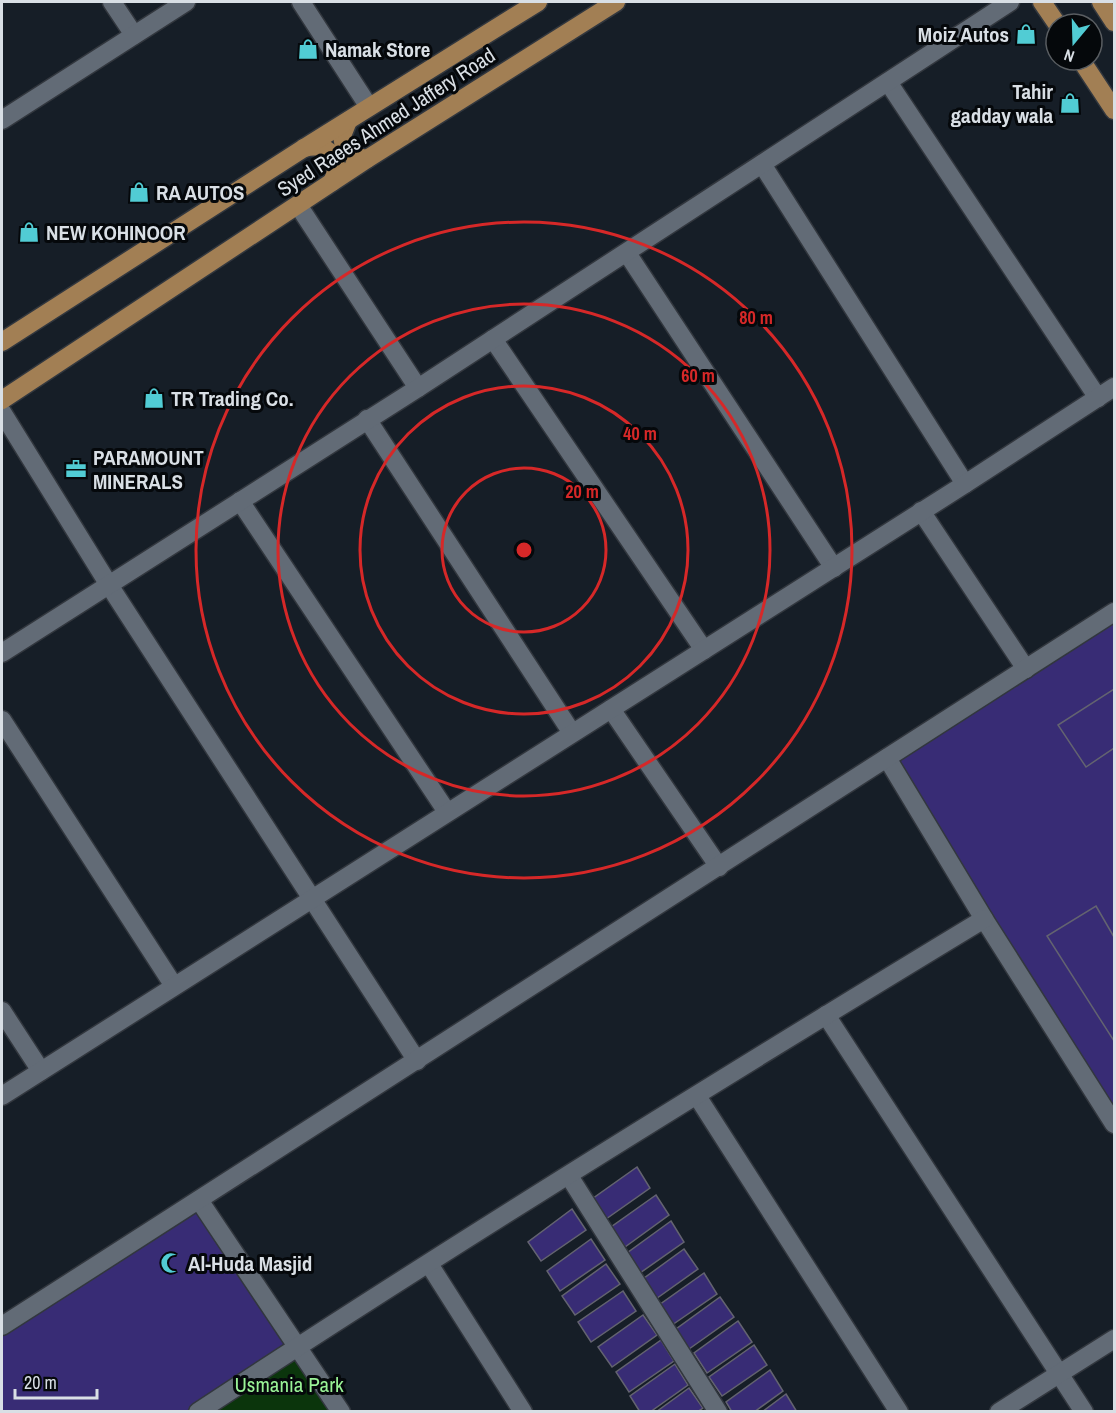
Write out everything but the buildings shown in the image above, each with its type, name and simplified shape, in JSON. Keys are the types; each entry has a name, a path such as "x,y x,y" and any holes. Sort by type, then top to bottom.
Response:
{"main road":[{"name":"Syed Raees Ahmed Jaffery Road","path":"2,342 304,148 538,2"},
{"name":"Syed Raees Ahmed Jaffery Road","path":"2,400 367,159 616,2"},
{"path":"1101,2 1114,22"},
{"path":"1089,72 1114,110"},
{"path":"348,121 342,136 344,147 353,156 367,159"},
{"path":"304,148 319,146 331,154 337,168 332,182"}],"street":[{"path":"112,2 134,35"},
{"path":"2,120 186,2"},
{"path":"301,2 369,107"},
{"path":"2,653 418,388 1010,2"},
{"path":"888,82 1098,398"},
{"path":"762,164 966,484"},
{"path":"298,205 418,388"},
{"path":"627,253 834,568"},
{"path":"493,339 704,650"},
{"path":"2,1096 966,484 1114,387"},
{"path":"2,412 109,585 417,1060"},
{"path":"367,419 572,733"},
{"path":"240,501 447,812"},
{"path":"921,512 1026,669"},
{"path":"2,1326 1114,612"},
{"path":"611,709 718,867"},
{"path":"2,720 174,986"},
{"path":"887,758 984,919 1114,1124"},
{"path":"198,1412 569,1176 984,919"},
{"path":"2,1011 42,1071"},
{"path":"826,1015 1084,1412"},
{"path":"697,1096 899,1412"},
{"path":"569,1176 718,1412"},
{"path":"199,1200 341,1412"},
{"path":"429,1264 523,1412"},
{"path":"999,1412 1114,1339"}],"green space":[{"name":"Usmania Park","path":"297,1347 340,1412 198,1412"}],"place":[{"name":"Moiz Autos","path":"1026,34"},
{"name":"Namak Store","path":"308,49"},
{"name":"Tahir gadday wala","path":"1070,103"},
{"name":"RA AUTOS","path":"139,192"},
{"name":"NEW KOHINOOR","path":"29,232"},
{"name":"TR Trading Co.","path":"154,398"},
{"name":"PARAMOUNT MINERALS","path":"76,469"},
{"name":"Al-Huda Masjid","path":"171,1263"}]}
